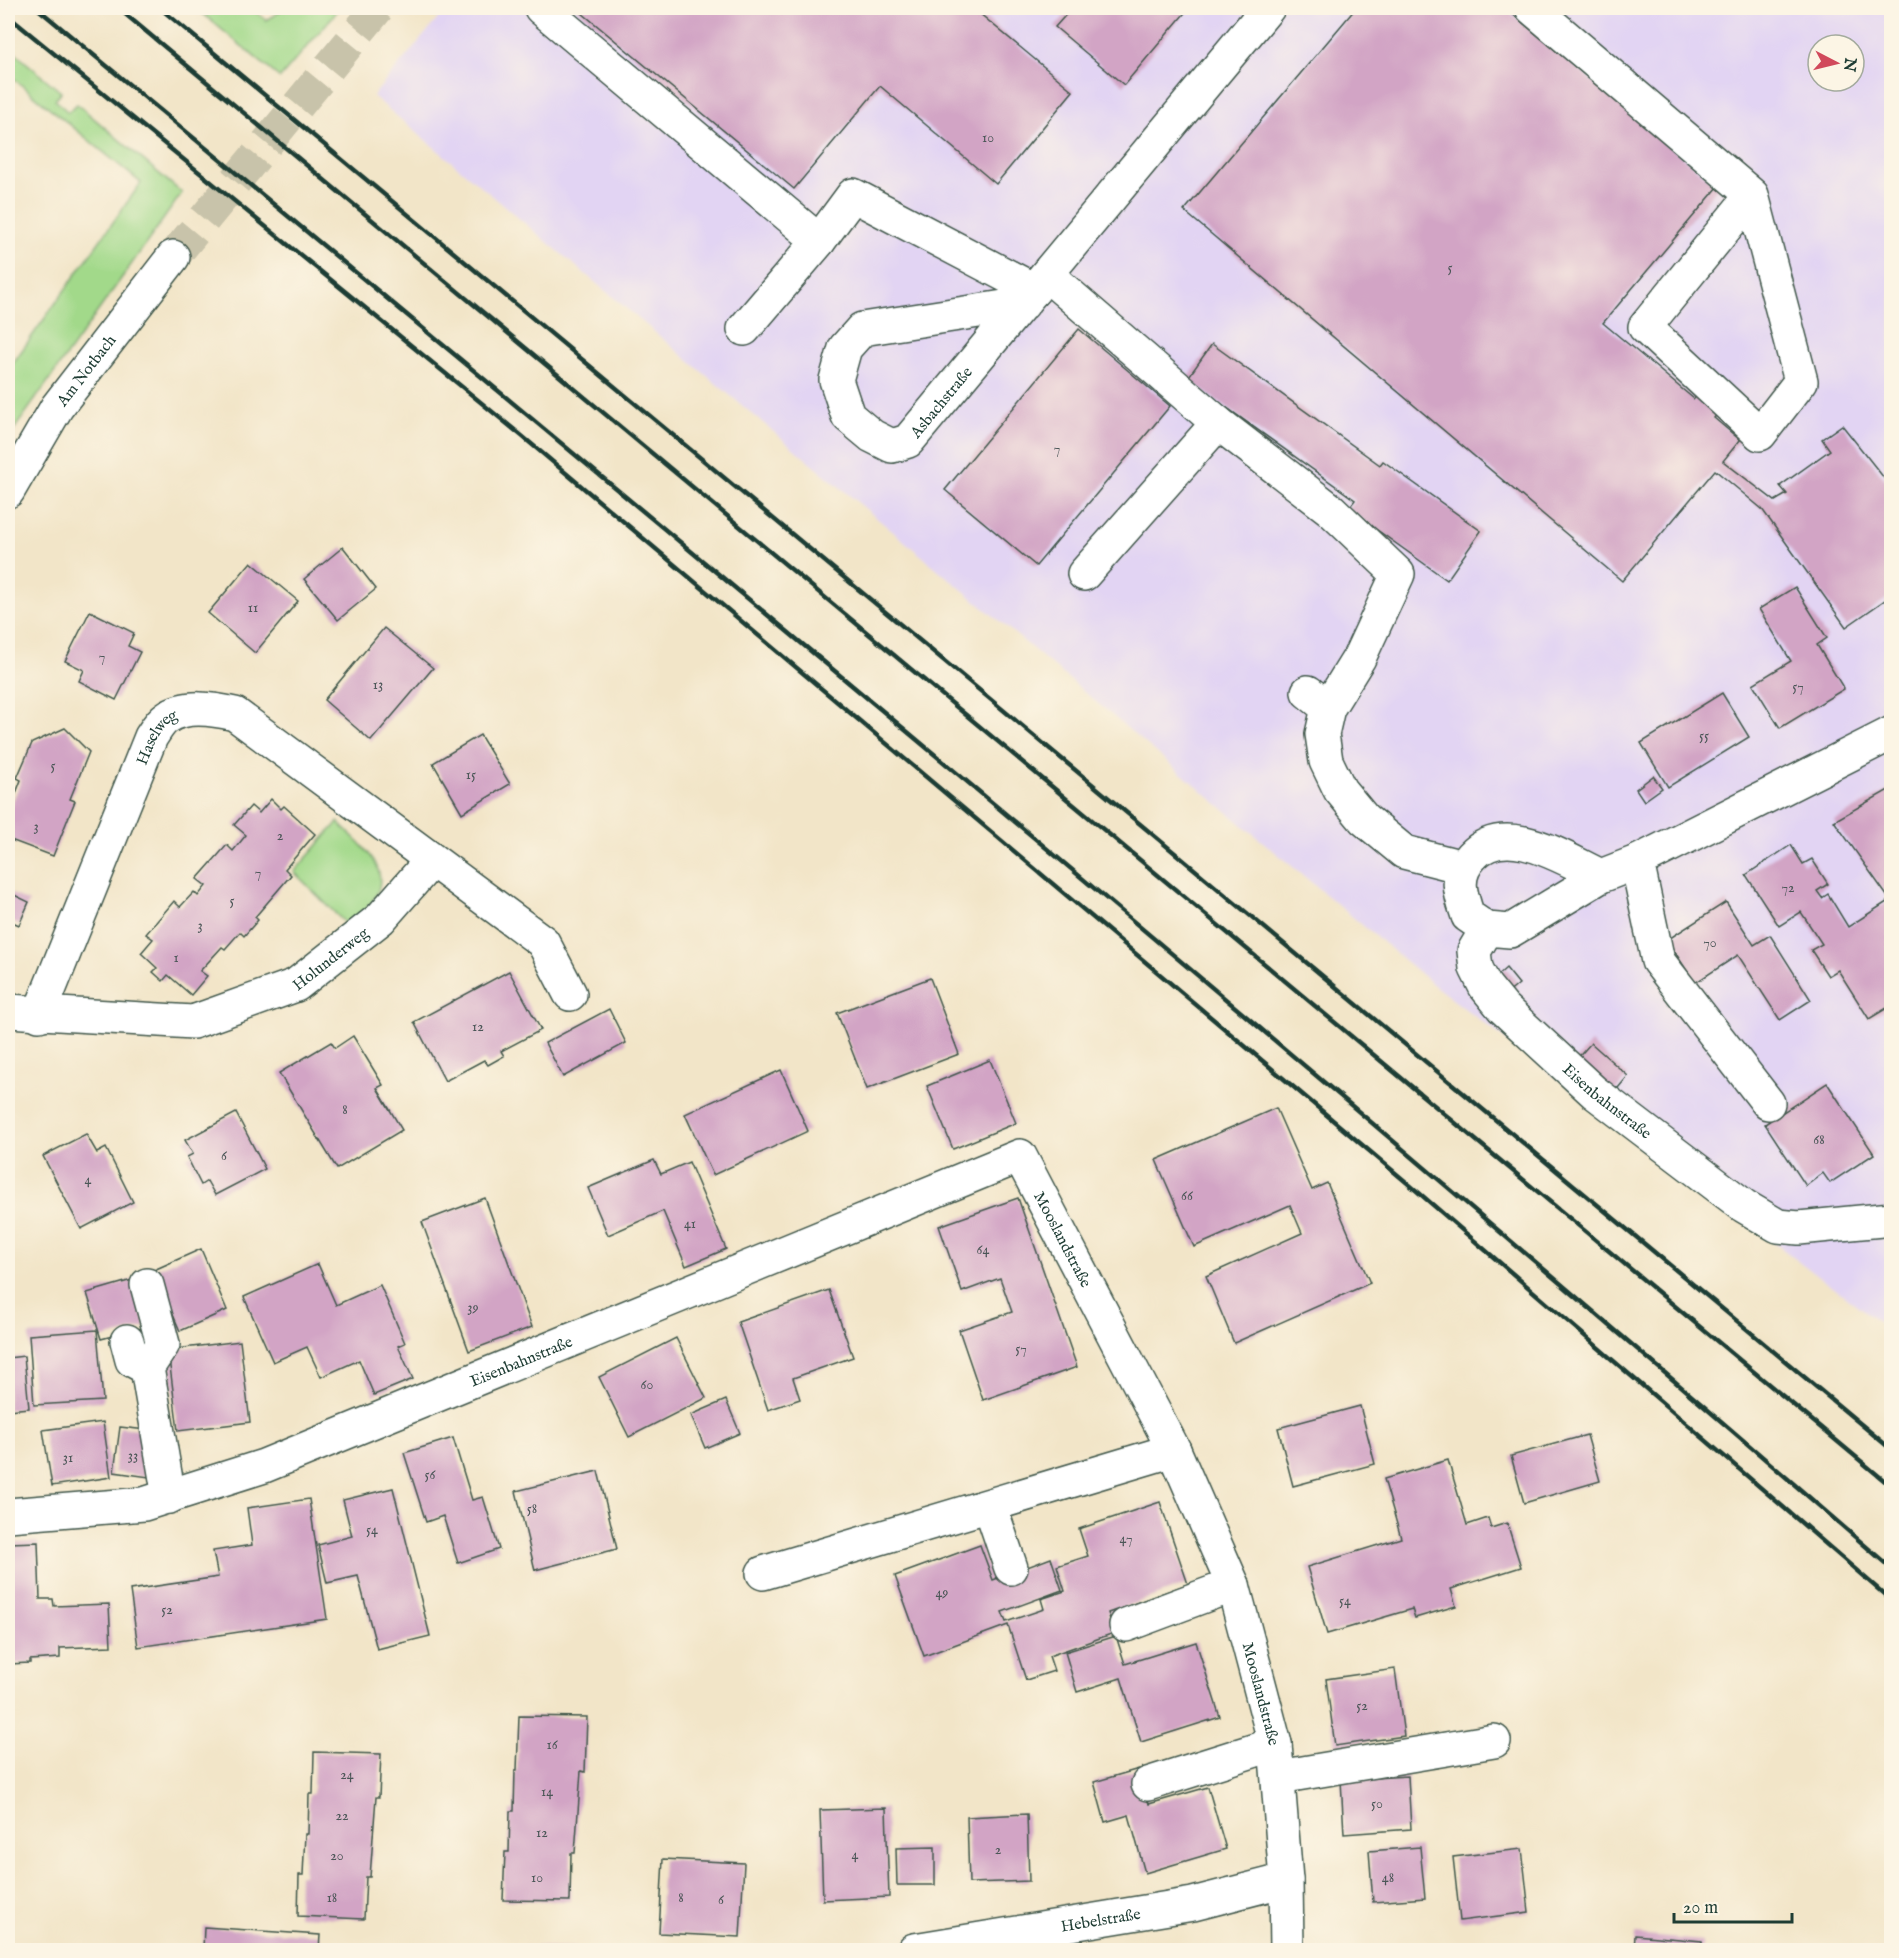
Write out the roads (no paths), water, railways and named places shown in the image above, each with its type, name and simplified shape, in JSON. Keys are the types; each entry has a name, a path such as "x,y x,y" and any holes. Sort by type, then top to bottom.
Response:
{"street":[{"path":"541,8 819,241"},
{"name":"Asbachstraße","path":"1035,290 862,328 845,348 836,380 848,416 872,436 892,446 908,441 1035,290 1268,8"},
{"path":"1532,8 1752,195 1801,381 1760,434 1645,327 1752,195"},
{"path":"744,329 819,241 853,195 1035,290 1218,423 1331,510 1398,574 1359,658 1318,700 1326,761 1340,790 1364,819 1404,852 1462,867"},
{"name":"Am Notbach","path":"8,491 57,407 174,257"},
{"path":"1084,574 1218,423"},
{"name":"Haselweg","path":"39,1015 151,737 165,718 185,710 211,708 235,714 431,861"},
{"path":"1601,876 1522,842 1498,841 1478,850 1462,867 1460,892 1468,916 1487,928 1510,931 1601,876 1637,862 1892,733"},
{"path":"431,861 543,942 570,994"},
{"name":"Holunderweg","path":"8,1011 39,1015 193,1022 296,985 380,919 431,861"},
{"path":"1637,862 1658,961 1768,1103"},
{"name":"Eisenbahnstraße","path":"1487,928 1474,951 1476,968 1485,986 1503,1008 1594,1092 1744,1206 1778,1226 1798,1228 1892,1219"},
{"name":"Eisenbahnstraße","path":"8,1515 144,1504 264,1466 1020,1156"},
{"name":"Mooslandstraße","path":"1020,1156 1174,1450 1233,1585 1275,1744 1286,1880 1287,1950"},
{"path":"147,1285 163,1344 147,1368 169,1497"},
{"path":"127,1341 132,1360 147,1368"},
{"path":"763,1573 1174,1450"},
{"path":"990,1506 1011,1568"},
{"path":"1126,1625 1233,1585"},
{"path":"1279,1777 1494,1742"},
{"path":"1148,1784 1275,1744"},
{"name":"Hebelstraße","path":"914,1950 1193,1904 1286,1880"}],"tunnel":[{"path":"173,257 378,8"}],"railway":[{"path":"37,8 1201,978 1892,1569"},
{"path":"118,8 1892,1487"},
{"path":"160,8 1892,1450"},
{"path":"8,16 522,436 1418,1192 1892,1601"}]}
